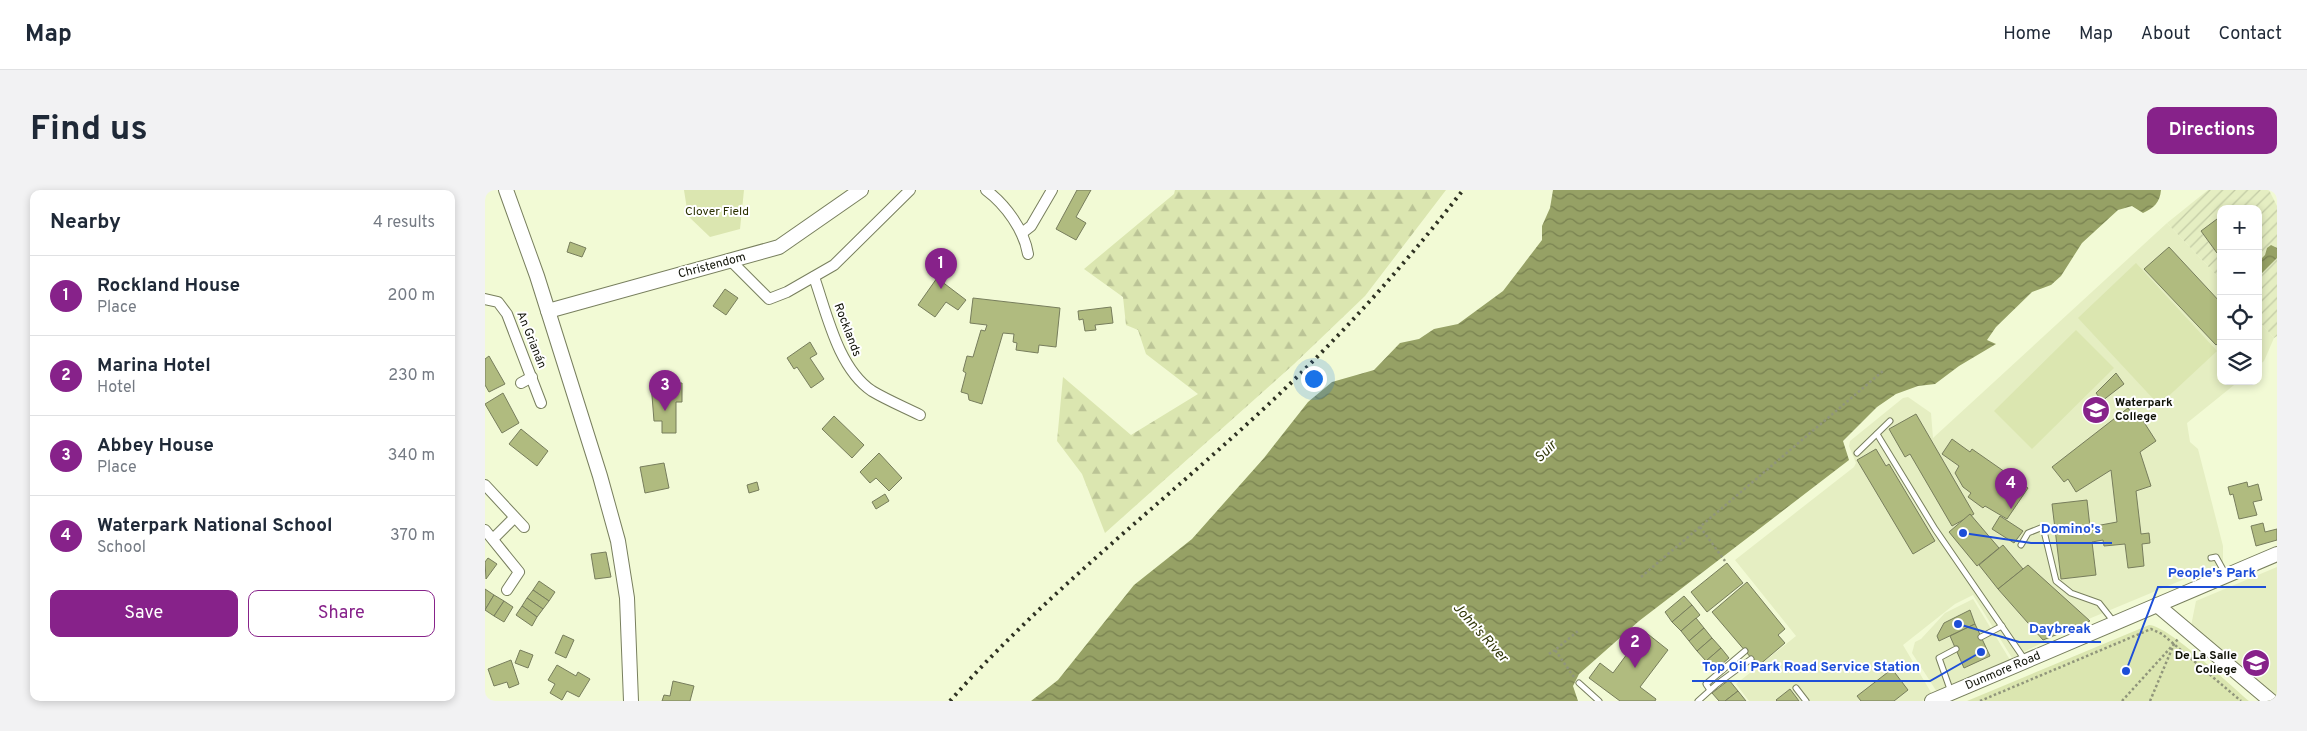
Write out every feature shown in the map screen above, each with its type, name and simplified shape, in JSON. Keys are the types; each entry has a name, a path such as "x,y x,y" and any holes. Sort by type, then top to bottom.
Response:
{"street":[{"path":"506,190 548,311 618,540 627,598 631,701"},
{"name":"Christendom","path":"548,311 779,247 861,190"},
{"path":"731,261 769,299 787,292 834,265 910,190"},
{"path":"987,190 1023,233 1028,254"},
{"path":"1023,233 1031,226 1051,190"},
{"name":"Rocklands","path":"814,277 846,364 858,379 872,391 920,415"},
{"name":"An Grianán","path":"485,299 498,302 507,314 541,403"},
{"path":"521,382 532,377"},
{"path":"485,485 524,528"},
{"path":"493,539 514,518"},
{"path":"485,530 519,572 507,590"},
{"name":"Dunmore Road","path":"1932,701 2277,554"},
{"path":"2157,605 2271,701"}],"lane":[{"path":"1857,453 1890,421"},
{"path":"1877,434 1935,529 2025,661"},
{"path":"2021,545 2028,533 2043,527 2057,581 2071,593 2099,603 2114,623"},
{"path":"2211,558 2215,557 2226,576"},
{"path":"1981,637 2002,626"},
{"path":"1951,693 1939,658 1956,649"},
{"path":"1710,690 1706,684 1745,651"},
{"path":"1698,701 1751,659"},
{"path":"1579,683 1599,701"},
{"path":"1796,688 1807,701"}],"path":[{"path":"1641,577 1883,371"},
{"path":"1700,527 1725,561"},
{"path":"2122,701 2187,629"},
{"path":"1981,701 2146,630 2156,630 2241,701"},
{"path":"1549,654 1578,631"},
{"path":"2150,701 2174,644"},
{"path":"1555,650 1579,683"}],"shaded area":[{"path":"2208,190 2269,190 2277,206 2277,336 2274,338 2262,324 2262,205 2217,205 2217,276 2167,223"},
{"path":"2167,223 2217,276 2217,385 2234,385 2187,423 2190,442 2198,449 2223,546 2223,563 2091,618 2012,658 1973,595 1955,604 1903,645 1932,694 1922,701 1749,701 1736,684 1796,636 1735,560 1854,467 1856,463 1849,446 1850,441 1903,398 1908,397 1931,413 1933,438"},
{"path":"2262,324 2274,338 2262,363"},
{"name":"De La Salle College","path":"2277,567 2277,699 2191,626 2196,601"},
{"path":"1973,599 2010,660 1937,692 1912,653 1915,642 1921,639 1945,613"}],"green space":[{"name":"Clover Field","path":"684,190 744,190 740,229 710,237 688,216"},
{"path":"1175,190 1446,190 1365,296 1294,364 1105,533 1082,474 1057,441 1063,377 1131,435 1198,394 1146,354 1138,330 1126,325 1123,297 1084,269 1174,194"},
{"path":"2136,263 2217,351 2159,405 2078,318"},
{"path":"2076,330 2114,368 2032,449 1994,411"},
{"path":"2149,625 2171,635 2249,701 1967,701"}],"water":[{"path":"1553,190 2161,190 2158,201 2150,209 2143,213 2132,206 2118,210 2082,243 2061,276 2051,285 2032,292 1996,327 1987,340 1996,344 1959,366 1935,384 1918,386 1896,394 1877,407 1843,441 1849,460 1639,621 1579,674 1573,686 1578,701 1031,701 1058,680 1134,585 1192,539 1264,458 1308,402 1332,382 1374,370 1400,343 1419,339 1434,329 1458,324 1503,291 1542,240 1542,226 1550,208"},
{"path":"2271,245 2277,248 2277,258 2262,273 2262,258 2267,248"}],"building":[{"path":"1077,190 1091,190 1076,217 1086,223 1076,240 1056,229"},
{"path":"2217,219 2217,253 2201,231"},
{"path":"570,242 586,248 582,257 567,252"},
{"path":"2169,247 2217,299 2217,344 2216,345 2144,269"},
{"path":"937,278 966,300 958,310 946,302 935,317 918,305"},
{"path":"725,289 738,298 726,315 713,306"},
{"path":"973,298 1060,308 1056,347 1039,345 1038,353 1016,350 1017,343 1013,342 1014,334 1003,333 982,404 969,400 968,394 961,392 966,373 963,371 967,356 973,357 981,330 985,331 987,325 970,323"},
{"path":"1111,307 1113,323 1095,325 1096,330 1085,331 1083,319 1079,320 1078,311"},
{"path":"810,342 817,354 810,358 824,379 811,388 797,367 794,369 787,358"},
{"path":"489,356 505,384 489,392 485,385 485,359"},
{"path":"2116,373 2124,384 2102,401 2096,393"},
{"path":"651,383 682,383 682,402 676,402 676,433 662,433 662,421 654,421"},
{"path":"503,393 519,423 502,433 485,404"},
{"path":"2128,408 2136,419 2140,416 2156,441 2140,452 2151,486 2136,491 2141,534 2149,533 2150,543 2142,544 2144,566 2128,568 2125,544 2104,546 2103,540 2092,542 2096,575 2061,579 2052,504 2087,500 2090,527 2117,522 2111,470 2076,492 2068,479 2064,482 2052,467"},
{"path":"1916,414 1974,514 1952,526 1910,454 1905,457 1889,429"},
{"path":"834,416 864,445 852,458 822,429"},
{"path":"521,429 548,451 537,466 509,444"},
{"path":"1952,439 1970,452 1972,449 2028,488 2007,519 1985,506 1983,508 1968,497 1971,493 1963,487 1955,473 1959,466 1942,454"},
{"path":"1876,449 1886,466 1889,464 1935,541 1913,554 1857,460"},
{"path":"879,453 902,478 889,491 876,478 870,483 860,472"},
{"path":"664,463 669,488 645,493 640,467"},
{"path":"757,482 759,490 749,493 747,485"},
{"path":"2247,482 2248,487 2258,484 2262,500 2253,502 2257,515 2239,519 2233,494 2230,495 2228,487"},
{"path":"885,494 889,501 876,509 872,502"},
{"path":"1970,514 1999,548 1977,566 1949,532"},
{"path":"2000,516 2023,531 2014,543 1992,529"},
{"path":"2263,523 2265,532 2277,529 2277,540 2256,546 2251,526"},
{"path":"2003,545 2023,569 1998,589 1979,565"},
{"path":"606,552 611,577 595,579 591,554"},
{"path":"488,558 497,564 486,579 485,562"},
{"path":"1727,563 1743,583 1707,612 1691,592"},
{"path":"2028,565 2090,621 2043,640 1998,589"},
{"path":"539,581 555,592 549,601 533,590"},
{"path":"1747,582 1785,629 1778,635 1785,643 1758,666 1712,612"},
{"path":"485,589 494,595 485,610"},
{"path":"533,590 549,601 543,609 527,598"},
{"path":"494,595 504,601 494,616 485,610"},
{"path":"1684,596 1692,605 1672,622 1665,612"},
{"path":"527,598 543,609 537,617 522,606"},
{"path":"504,601 513,607 504,622 494,616"},
{"path":"1692,605 1700,615 1681,631 1672,622"},
{"path":"522,606 537,617 532,626 516,615"},
{"path":"1970,610 1975,624 1939,641 1937,636 1944,623"},
{"path":"1696,618 1704,628 1689,641 1681,631"},
{"path":"1975,624 1990,656 1964,668 1950,636"},
{"path":"1704,628 1712,638 1697,651 1689,641"},
{"path":"1644,631 1668,650 1640,687 1656,699 1655,701 1620,701 1589,678 1600,663 1613,673"},
{"path":"563,635 574,640 566,658 555,653"},
{"path":"1712,638 1721,648 1706,661 1697,651"},
{"path":"1721,648 1729,658 1714,671 1706,661"},
{"path":"520,650 533,655 528,668 515,663"},
{"path":"511,660 519,684 509,688 507,682 494,686 488,669"},
{"path":"557,665 576,676 578,672 590,679 579,697 567,691 562,700 550,693 555,684 548,680"},
{"path":"1892,669 1908,690 1894,701 1861,701 1857,696"},
{"path":"1729,680 1738,691 1725,701 1719,701 1712,693"},
{"path":"673,681 694,686 690,701 662,701 664,695 670,696"},
{"path":"1790,689 1799,701 1776,700"},
{"path":"1738,691 1746,701 1725,701"}],"railway":[{"path":"950,701 986,662 1061,589 1285,389 1339,335 1390,279 1463,190"}],"place":[{"name":"Rockland House","path":"941,289"},
{"name":"Waterpark College","path":"2096,410"},
{"name":"Abbey House","path":"665,411"},
{"name":"Waterpark National School","path":"2011,509"},
{"name":"Domino's","path":"1963,533"},
{"name":"Daybreak","path":"1958,624"},
{"name":"Top Oil Park Road Service Station","path":"1981,652"},
{"name":"De La Salle College","path":"2256,663"},
{"name":"Marina Hotel","path":"1635,668"},
{"name":"People's Park","path":"2126,671"}],"water label":[{"name":"Suir","path":"1546,452"},
{"name":"John's River","path":"1480,633"}]}
